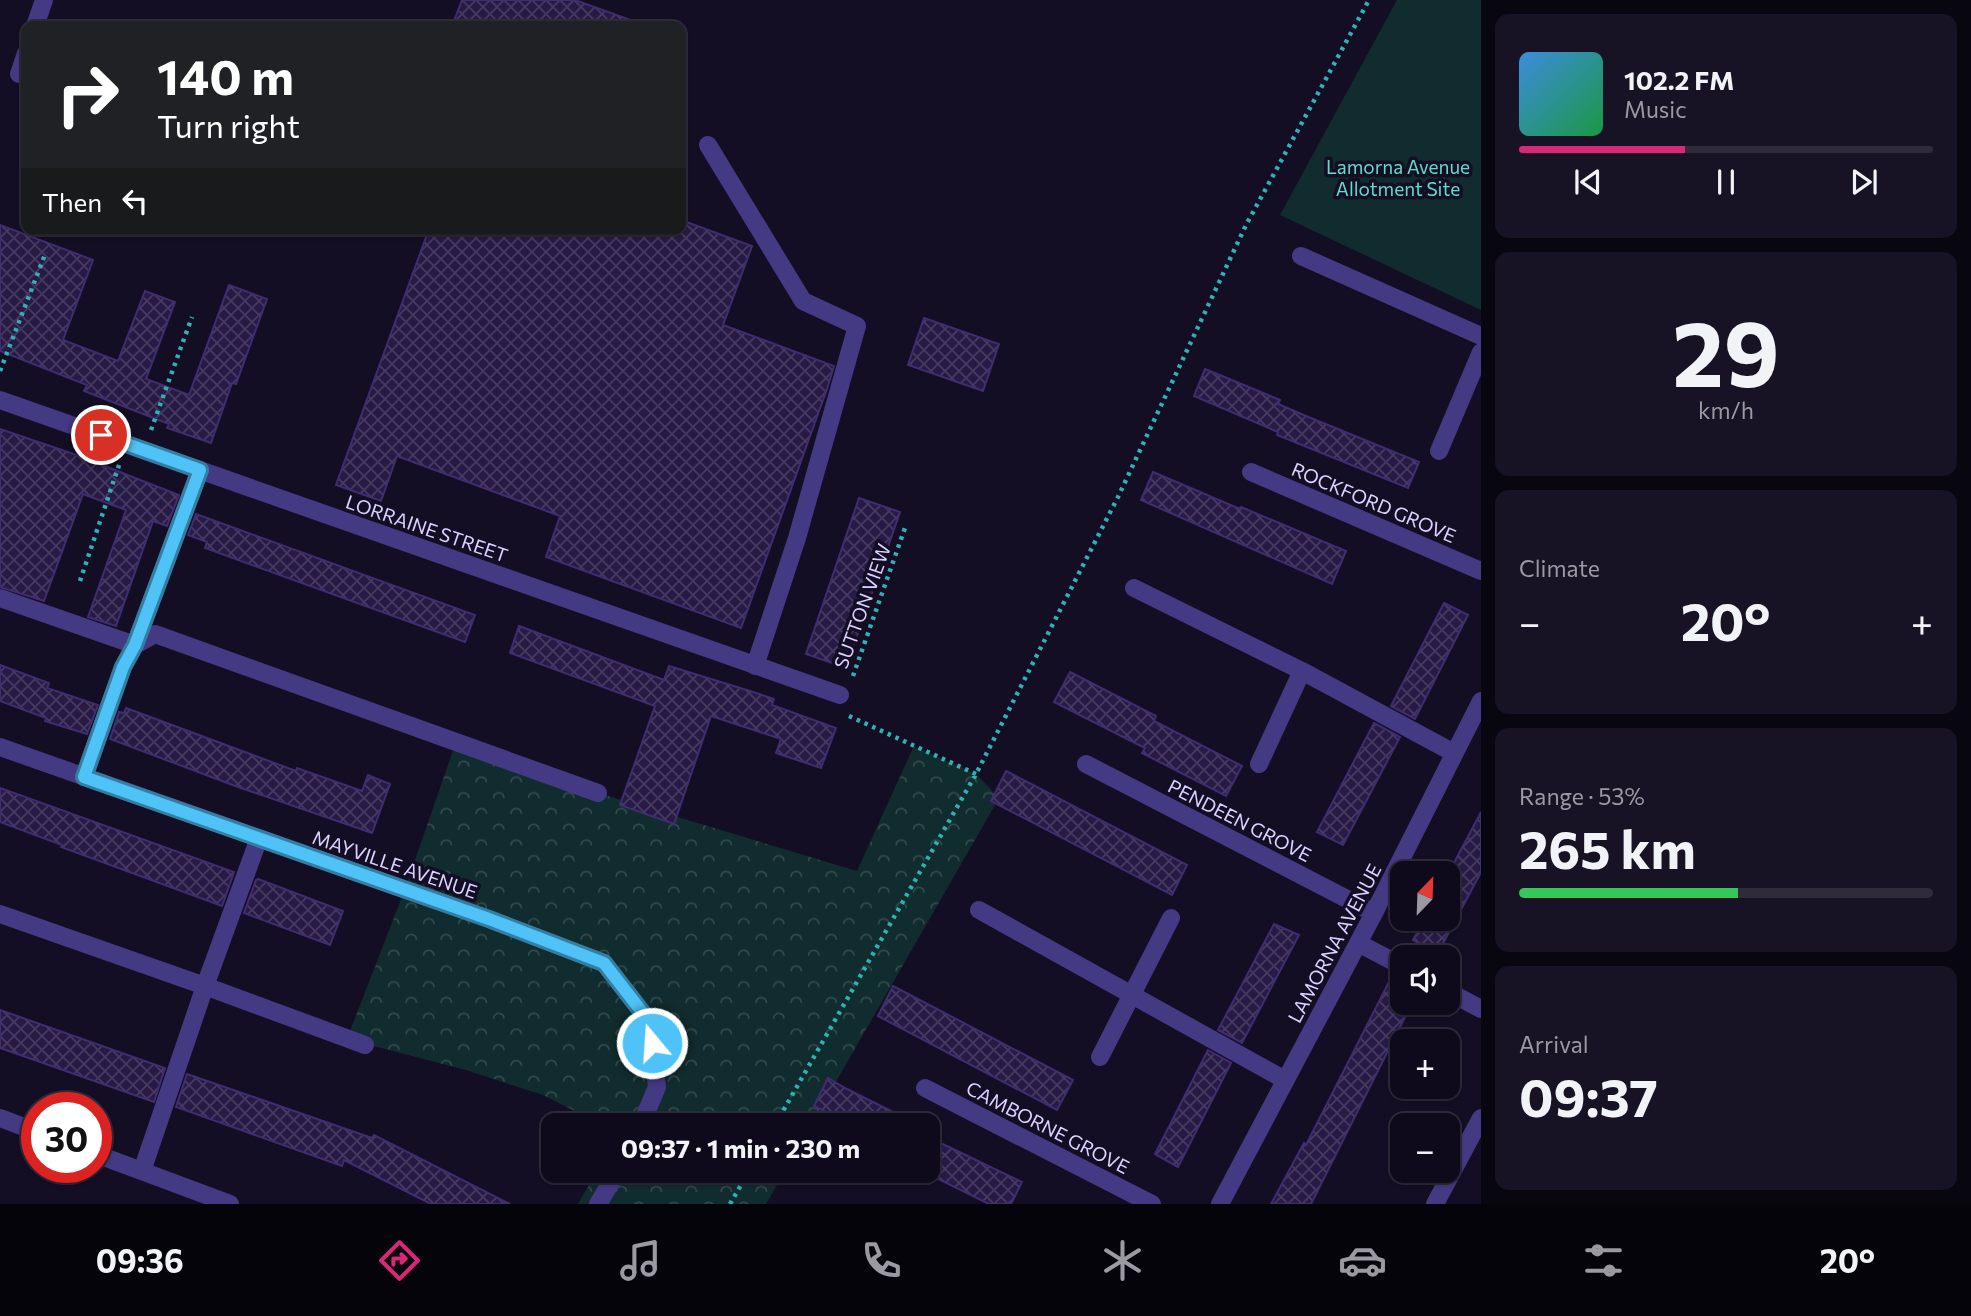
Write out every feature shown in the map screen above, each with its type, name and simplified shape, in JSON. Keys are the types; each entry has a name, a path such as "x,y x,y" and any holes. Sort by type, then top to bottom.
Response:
{"street":[{"path":"37,21 44,0"},
{"path":"19,74 21,68"},
{"path":"708,145 803,301 857,326 797,538 755,666"},
{"path":"1301,256 1481,336"},
{"path":"1439,451 1481,352"},
{"name":"LORRAINE STREET","path":"0,400 840,695"},
{"path":"84,777 123,667 135,645 200,470"},
{"name":"ROCKFORD GROVE","path":"1251,472 1481,570"},
{"path":"1135,588 1301,671 1454,753"},
{"path":"0,598 135,645 155,634 598,793"},
{"path":"1259,764 1301,671"},
{"name":"LAMORNA AVENUE","path":"1220,1204 1374,913 1481,701"},
{"name":"MAYVILLE AVENUE","path":"0,747 489,919 604,963 649,1021 657,1087 646,1113"},
{"name":"PENDEEN GROVE","path":"1086,764 1374,913"},
{"path":"142,1171 259,838"},
{"path":"979,910 1286,1080"},
{"path":"0,914 365,1045"},
{"path":"1100,1057 1171,918"},
{"path":"1358,943 1390,960"},
{"path":"1460,998 1481,1009"},
{"name":"CAMBORNE GROVE","path":"925,1088 1152,1204"},
{"path":"0,1118 21,1126"},
{"path":"1435,1204 1481,1118"},
{"path":"112,1160 230,1204"},
{"path":"598,1204 611,1183"}],"path":[{"path":"782,1113 975,774 1118,496 1246,225 1368,0"},
{"path":"0,371 46,252"},
{"path":"80,581 192,317"},
{"name":"SUTTON VIEW","path":"840,695 855,672 906,525"},
{"path":"840,695 838,711 975,774"},
{"path":"730,1204 742,1183"}],"green space":[{"name":"Lamorna Avenue Allotment Site","path":"1397,0 1481,0 1481,310 1280,215"},
{"path":"456,742 598,793 857,871 914,746 976,774 999,798 818,1113 578,1113 543,1095 466,1070 347,1039 405,889"},
{"path":"590,1183 778,1183 766,1204 578,1204"}],"building":[{"path":"462,0 575,0 633,21 454,21"},
{"path":"686,222 752,246 723,325 834,366 741,628 546,557 560,516 397,456 381,501 336,485 427,235 686,235"},
{"path":"0,225 93,260 63,340 118,361 145,291 175,302 146,379 189,395 229,285 267,299 236,384 232,383 211,443 167,428 169,424 84,391 87,385 0,351"},
{"path":"924,318 999,344 983,391 908,365"},
{"path":"1205,369 1280,400 1278,404 1419,462 1408,488 1277,435 1278,432 1194,396"},
{"path":"0,429 103,464 179,495 167,526 153,521 116,626 88,617 126,510 83,494 44,601 0,587"},
{"path":"1153,472 1346,551 1332,584 1141,500"},
{"path":"859,498 900,512 846,668 806,654"},
{"path":"196,514 475,615 465,642 205,548 207,542 188,535"},
{"path":"1444,603 1468,615 1415,719 1391,706"},
{"path":"519,626 664,680 669,666 750,691 774,699 772,705 836,728 821,768 776,753 781,739 711,716 674,824 620,805 655,706 510,653"},
{"path":"0,665 49,683 47,688 98,705 87,734 45,721 46,718 0,701"},
{"path":"1070,672 1156,716 1154,721 1242,766 1226,796 1142,753 1145,748 1054,702"},
{"path":"126,708 296,771 297,768 362,791 368,775 390,784 372,833 110,739 119,712 124,713"},
{"path":"1374,723 1400,737 1343,845 1317,832"},
{"path":"1006,771 1187,865 1172,895 991,801"},
{"path":"0,788 234,872 222,906 0,822"},
{"path":"1481,812 1481,872 1460,912 1460,861 1455,861"},
{"path":"258,879 343,911 330,945 244,913"},
{"path":"1274,924 1299,935 1242,1043 1218,1030"},
{"path":"1418,931 1450,931 1442,945 1423,945 1413,940"},
{"path":"1390,980 1390,1015 1406,1015 1399,1029 1390,1029 1390,1047 1311,1204 1271,1204 1304,1143 1306,1145"},
{"path":"893,986 1073,1080 1057,1110 878,1016"},
{"path":"0,1010 165,1068 154,1102 0,1048"},
{"path":"1208,1050 1231,1063 1178,1167 1155,1154"},
{"path":"187,1074 372,1138 374,1135 510,1204 431,1204 344,1160 342,1166 176,1107"},
{"path":"828,1078 895,1113 828,1113 814,1106"},
{"path":"940,1143 1022,1182 1011,1204 989,1204 940,1180"}],"route":[{"path":"101,435 200,470 135,645 123,667 84,777 489,919 604,963 649,1021 652,1043"}]}
